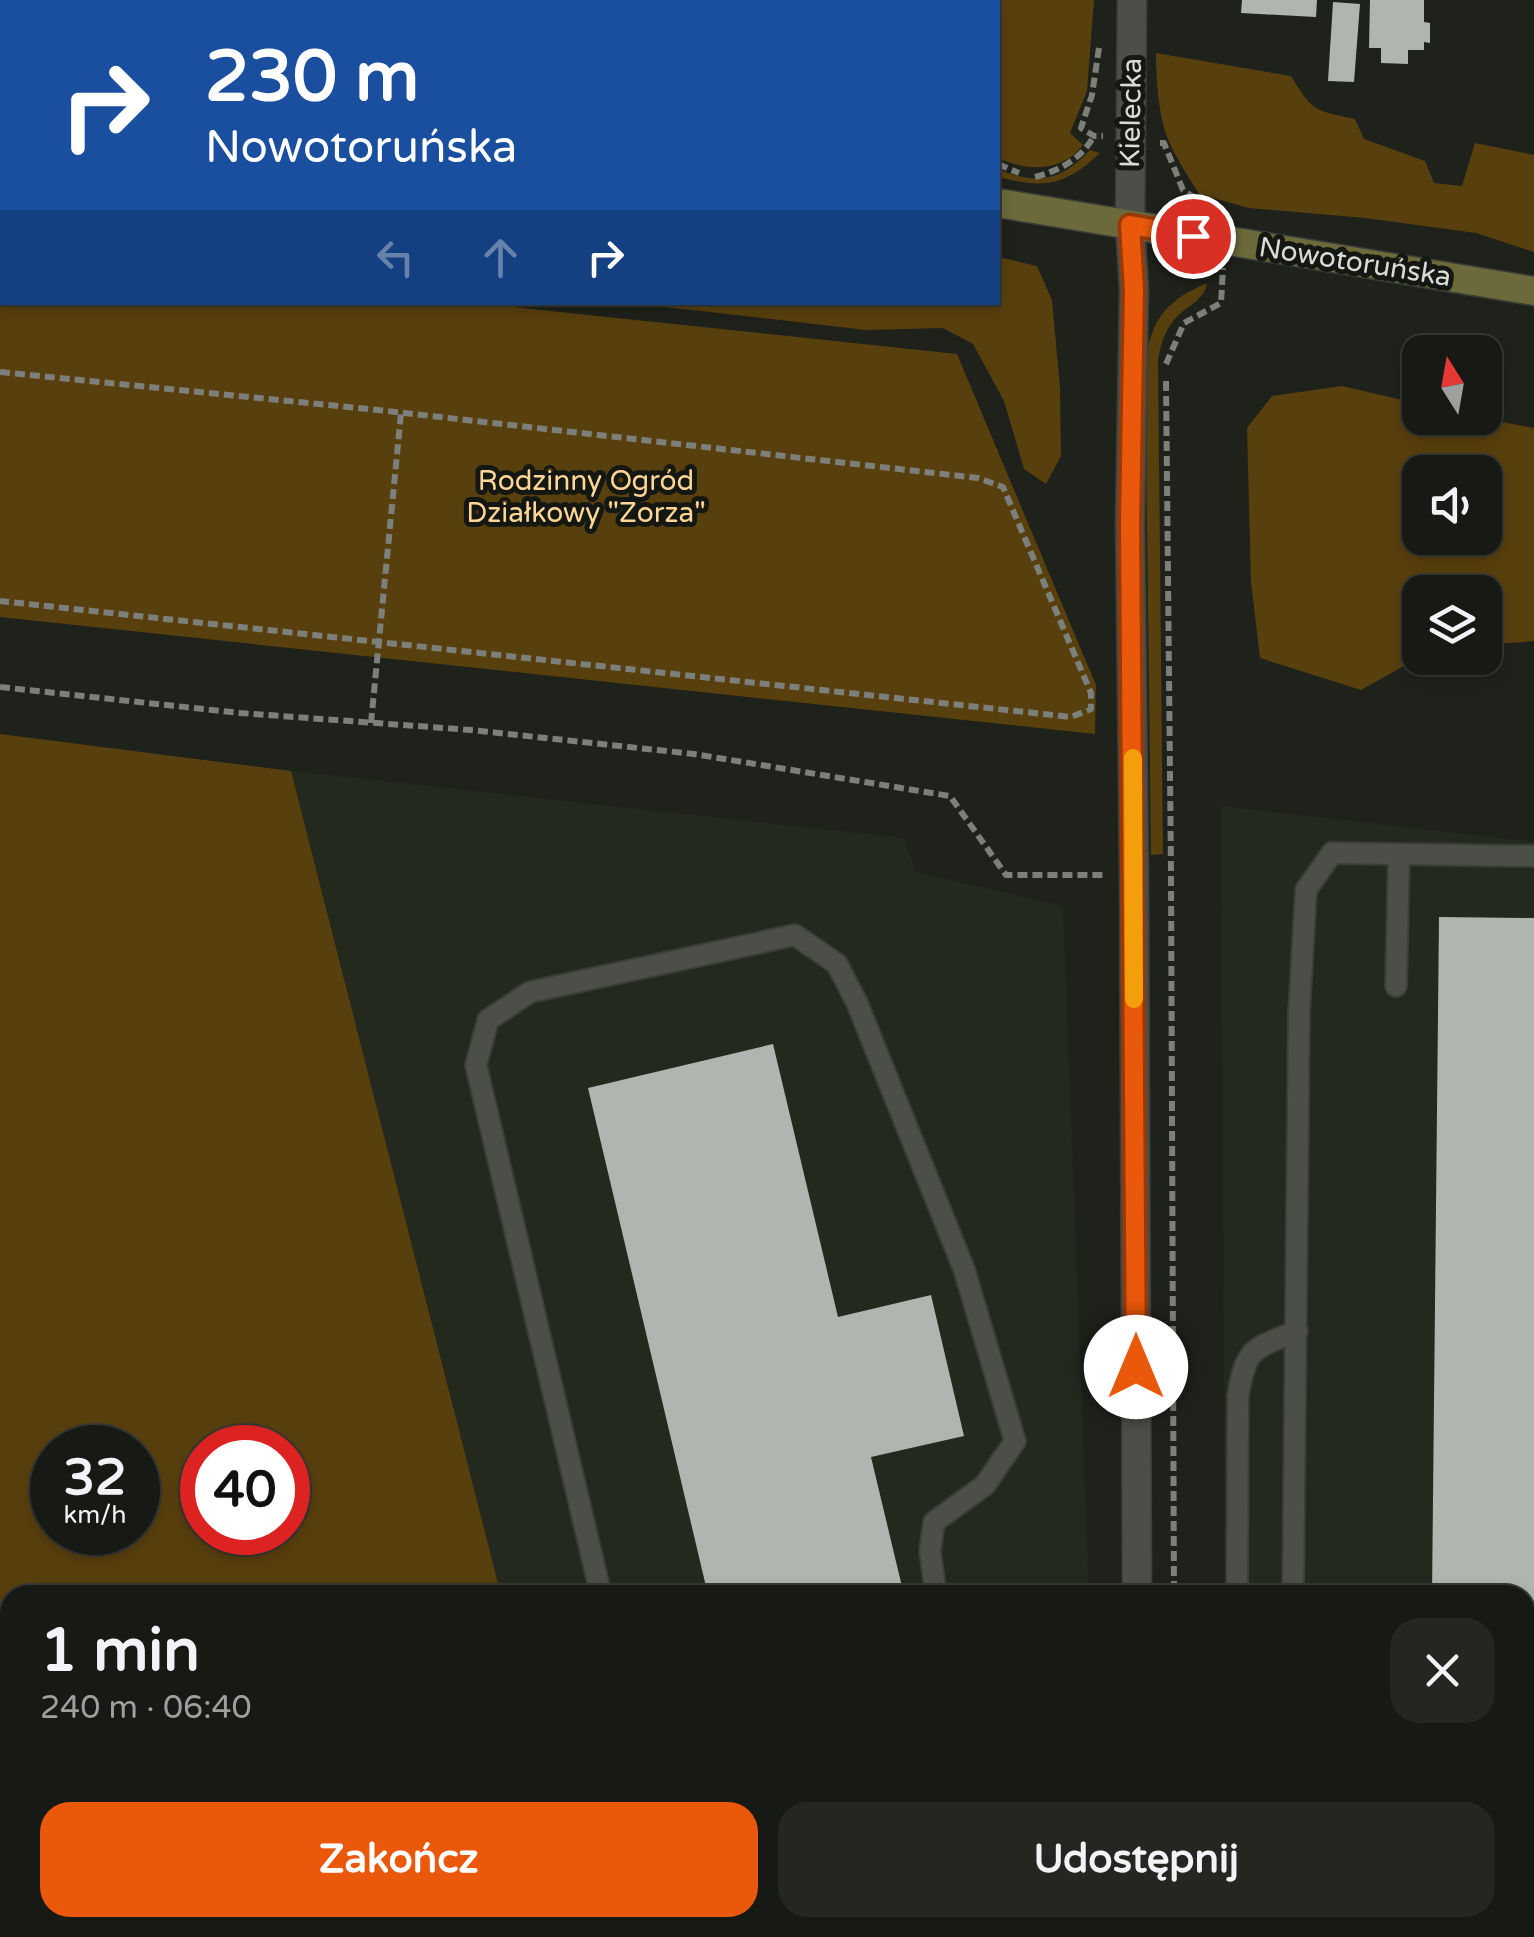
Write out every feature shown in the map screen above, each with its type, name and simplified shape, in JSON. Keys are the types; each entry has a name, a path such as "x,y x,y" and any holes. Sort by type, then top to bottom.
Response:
{"main road":[{"name":"Nowotoruńska","path":"1000,204 1534,291"}],"street":[{"name":"Kielecka","path":"1132,0 1130,225 1134,289 1130,523 1137,1585"}],"lane":[{"path":"1293,1585 1299,1013 1306,890 1332,853 1534,856"},
{"path":"1396,986 1399,854"},
{"path":"599,1585 476,1065 488,1020 530,992 794,935 837,964 857,1003 964,1269 1015,1441 986,1486 934,1522 930,1550 935,1585"},
{"path":"1237,1585 1238,1396 1242,1367 1254,1348 1297,1330"}],"path":[{"path":"1100,39 1092,96 1081,128 1094,136 1130,136 1164,143 1183,190 1226,210 1222,303 1184,323 1166,361 1174,1585"},
{"path":"1000,165 1032,178 1040,176 1077,158 1094,136"},
{"path":"0,372 978,478 1003,487 1091,693 1091,708 1072,718 0,601"},
{"path":"372,723 401,413"},
{"path":"0,687 694,754 950,796 1006,876 1101,875"}],"shaded area":[{"path":"291,771 904,838 916,872 1063,906 1089,1585 498,1585"},
{"path":"1221,806 1534,842 1534,1585 1225,1585"}],"green space":[{"path":"1000,0 1094,0 1087,91 1070,133 1083,145 1054,165 1020,165 1000,159"},
{"path":"1156,53 1291,76 1316,108 1355,119 1364,139 1425,161 1434,183 1462,186 1475,143 1534,155 1534,252 1476,233 1249,208 1199,194 1165,131"},
{"path":"1090,150 1100,153 1076,172 1053,182 1028,183 1000,177 1000,170 1024,177 1047,178 1079,161"},
{"path":"1000,257 1037,266 1052,300 1060,388 1061,456 1046,484 1024,469 1004,401 973,344 943,328 866,330 647,305 1000,305"},
{"path":"1207,283 1202,295 1171,325 1158,359 1163,854 1151,855 1145,361 1152,333 1164,312"},
{"name":"Rodzinny Ogród Działkowy \"Zorza\"","path":"0,305 494,305 957,354 1096,685 1095,734 0,617"},
{"path":"1342,386 1402,400 1402,435 1502,435 1502,422 1534,428 1534,641 1502,644 1502,575 1402,575 1402,667 1361,690 1260,658 1251,582 1247,428 1272,396"},
{"path":"0,734 291,771 498,1585 0,1585"}],"building":[{"path":"1242,0 1317,0 1316,17 1241,13"},
{"path":"1370,0 1424,0 1424,22 1430,23 1430,43 1424,42 1424,50 1408,50 1408,64 1381,63 1381,48 1369,48"},
{"path":"1333,2 1360,4 1354,82 1328,81"},
{"path":"1439,917 1534,918 1534,1585 1432,1585"},
{"path":"773,1044 838,1317 931,1295 964,1436 871,1457 902,1585 706,1585 588,1088"}],"slow traffic":[{"path":"1133,758 1134,999"}],"route":[{"path":"1136,1367 1130,523 1134,289 1130,225 1193,236"}]}
